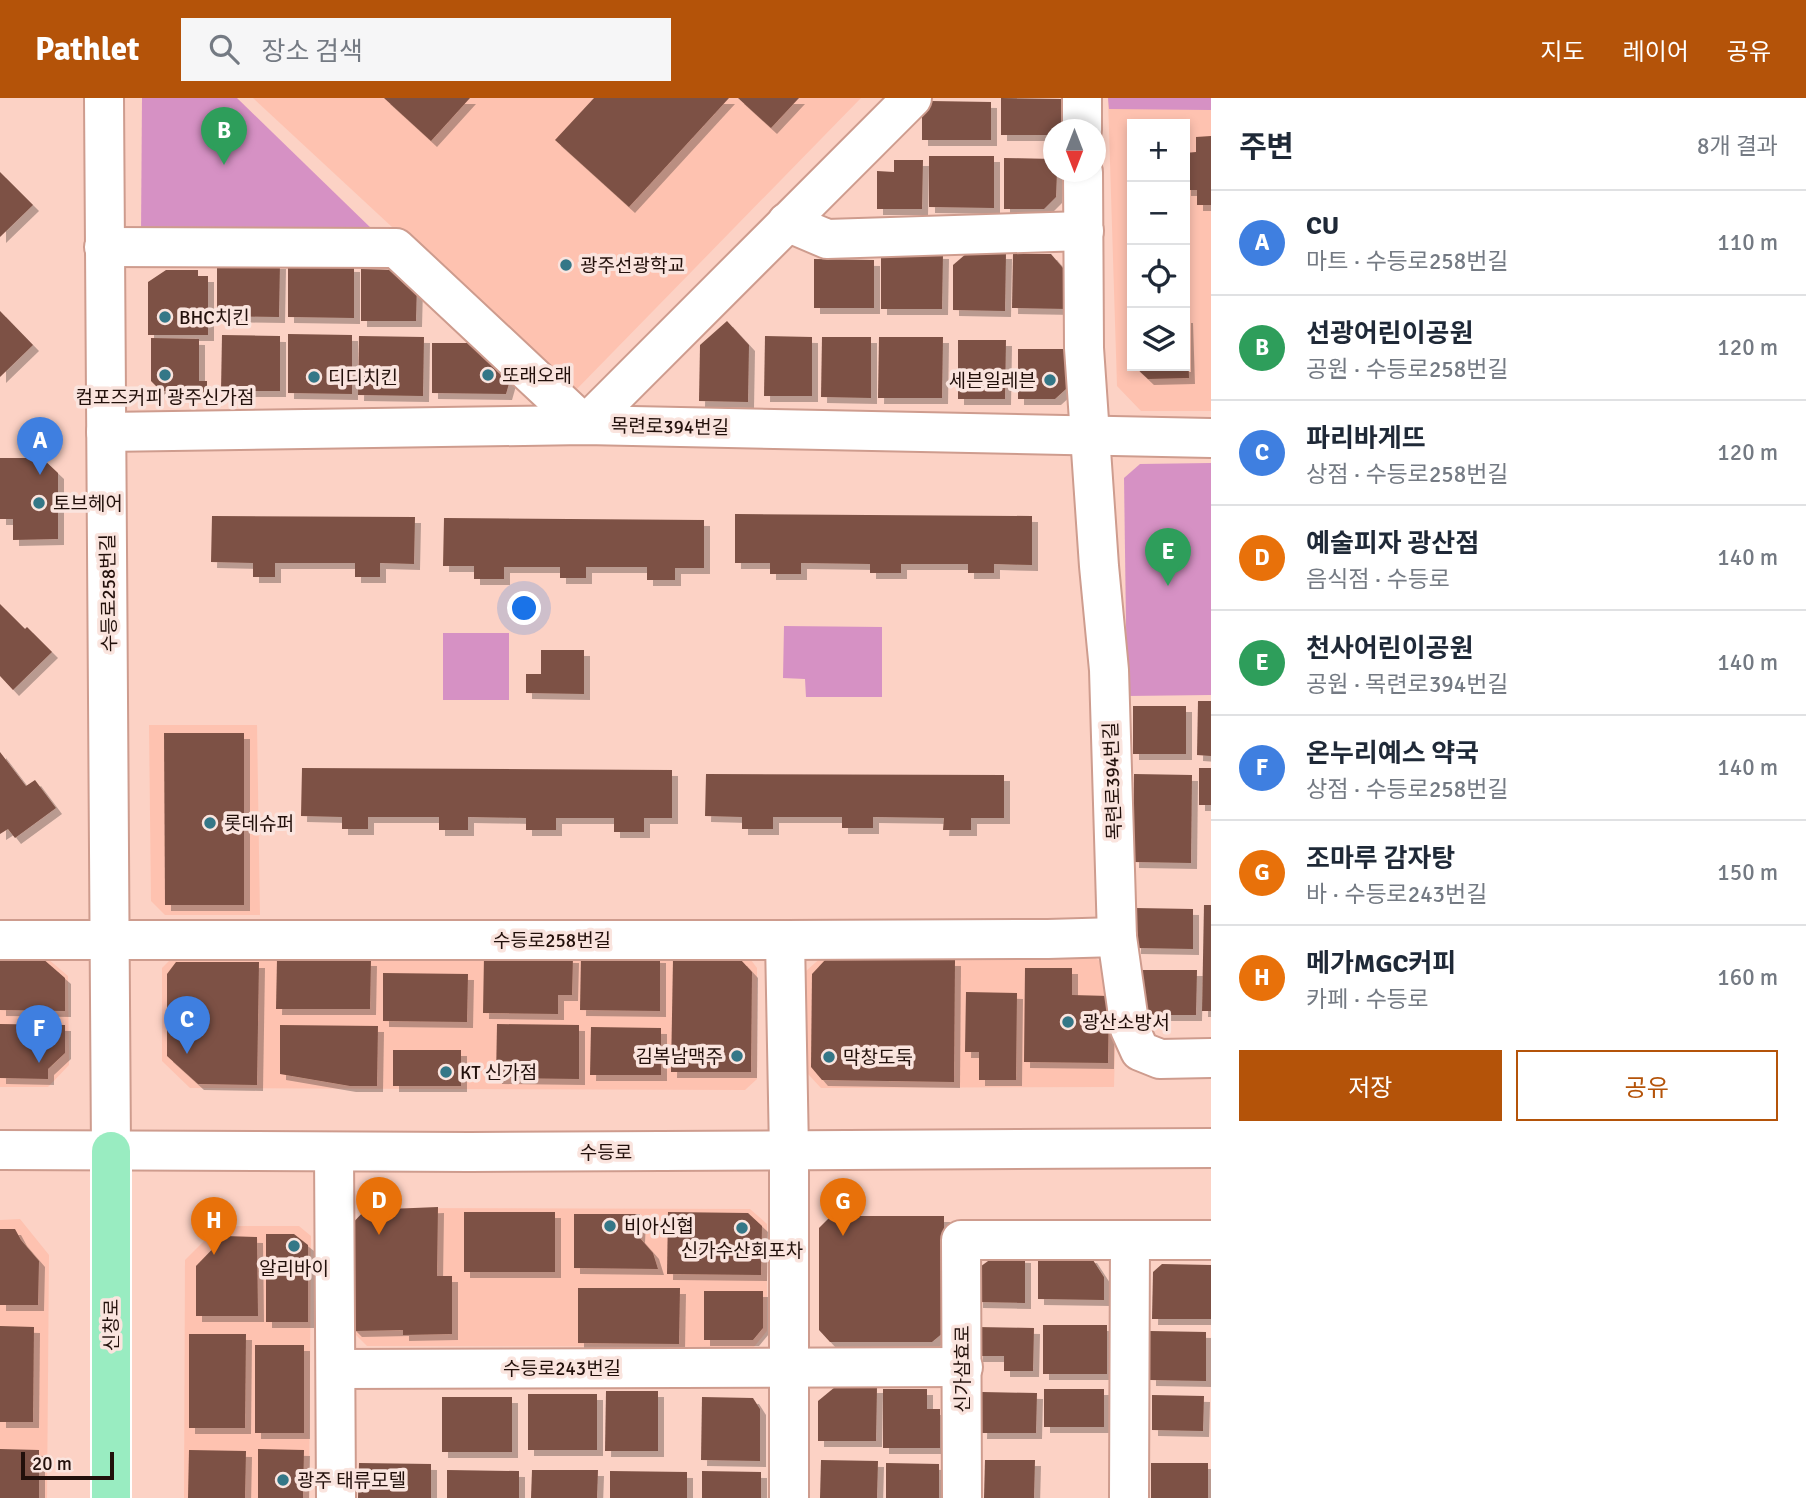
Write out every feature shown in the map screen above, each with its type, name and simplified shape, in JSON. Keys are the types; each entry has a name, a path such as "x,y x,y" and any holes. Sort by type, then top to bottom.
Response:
{"main road":[{"name":"신창로","path":"111,1152 111,1498"}],"street":[{"name":"수등로258번길","path":"104,98 111,1152"},
{"name":"목련로394번길","path":"585,425 912,98"},
{"path":"1082,98 1082,119"},
{"name":"목련로394번길","path":"1083,182 1084,348 1099,566 1110,670 1116,937 1130,1029 1140,1051 1160,1059 1211,1058"},
{"path":"787,222 827,239 1084,231"},
{"path":"104,247 396,248 585,425"},
{"name":"목련로394번길","path":"106,432 585,425 1211,438"},
{"name":"수등로258번길","path":"0,940 785,940 1116,937"},
{"path":"785,940 789,1152 789,1498"},
{"name":"수등로","path":"0,1150 334,1153 789,1152 1211,1147"},
{"path":"334,1153 336,1498"},
{"name":"신가삼효로","path":"962,1498 961,1240 1130,1240"},
{"path":"1129,1498 1130,1240 1211,1240"},
{"name":"수등로243번길","path":"336,1369 962,1367"}],"shaded area":[{"path":"142,98 237,98 375,232 141,234"},
{"name":"광주선광학교","path":"253,98 861,98 572,394"},
{"path":"1108,98 1211,98 1211,411 1141,411 1117,386"},
{"path":"1108,98 1211,98 1211,110 1109,109"},
{"path":"1211,463 1211,695 1127,696 1124,478 1140,464"},
{"path":"784,626 882,627 882,697 806,697 805,679 783,678"},
{"path":"443,633 509,633 509,700 443,700"},
{"path":"149,725 257,725 260,915 165,915 151,901"},
{"path":"745,952 757,968 757,1079 745,1090 190,1088 162,1061 162,968 176,954"},
{"path":"0,953 41,953 68,976 69,1065 48,1087 0,1087"},
{"path":"824,955 1091,955 1117,973 1114,1087 821,1088 807,1073 806,971"},
{"path":"371,1208 750,1209 767,1224 767,1331 754,1347 367,1346 354,1333 353,1226"},
{"path":"20,1219 49,1255 47,1498 0,1498 0,1220"},
{"path":"219,1226 299,1226 311,1236 309,1498 184,1498 185,1260"}],"building":[{"path":"384,98 470,98 431,141"},
{"path":"594,98 729,98 629,207 555,140"},
{"path":"738,98 799,98 771,128"},
{"path":"1001,98 1061,99 1061,119 1043,119 1043,135 1001,135"},
{"path":"931,101 991,102 991,140 922,140 922,112"},
{"path":"1211,136 1211,205 1197,205 1197,190 1190,190 1190,153 1196,152 1196,137"},
{"path":"929,156 994,156 994,208 929,207"},
{"path":"1004,158 1043,159 1043,182 1057,182 1056,197 1044,209 1004,209"},
{"path":"894,160 923,160 922,209 877,209 877,171 894,172"},
{"path":"0,172 33,205 0,237"},
{"path":"881,252 943,253 942,309 881,309"},
{"path":"967,253 1006,253 1005,311 953,310 953,265"},
{"path":"1013,254 1051,254 1068,274 1068,309 1012,308"},
{"path":"814,259 874,260 874,308 814,308"},
{"path":"217,263 280,263 279,317 217,316"},
{"path":"288,265 354,266 354,318 288,317"},
{"path":"361,269 398,270 417,282 416,321 361,321"},
{"path":"166,270 198,270 198,276 208,276 208,335 148,335 148,282"},
{"path":"0,311 33,345 0,377"},
{"path":"727,321 749,345 748,402 699,401 700,345"},
{"path":"288,334 352,335 352,394 288,393"},
{"path":"222,335 280,336 280,391 221,391"},
{"path":"359,336 424,337 423,396 358,395"},
{"path":"765,336 812,337 812,396 764,396"},
{"path":"822,337 871,337 871,398 821,397"},
{"path":"879,337 943,337 942,398 878,398"},
{"path":"151,338 199,339 199,381 207,381 207,392 161,391 151,381"},
{"path":"958,340 1006,340 1005,399 958,399"},
{"path":"432,343 483,343 512,373 506,394 432,393"},
{"path":"1018,349 1066,349 1066,389 1055,399 1018,399"},
{"path":"1139,371 1189,371 1189,378 1148,379"},
{"path":"0,458 42,458 58,473 58,539 13,540 13,519 0,519"},
{"path":"735,514 1032,516 1032,565 994,564 994,573 968,573 968,564 901,564 901,573 870,573 870,564 801,563 801,574 770,574 770,563 735,563"},
{"path":"212,516 415,517 414,564 380,563 380,577 355,577 355,563 275,563 275,577 253,577 253,563 211,562"},
{"path":"444,518 704,520 704,568 675,568 675,580 647,580 647,567 586,567 586,578 560,578 560,567 504,567 504,579 474,579 474,566 443,566"},
{"path":"0,604 52,652 13,690 0,676"},
{"path":"541,650 584,650 584,694 526,693 526,674 541,674"},
{"path":"1198,701 1211,701 1211,756 1197,755"},
{"path":"1133,706 1186,706 1186,754 1133,754"},
{"path":"164,733 244,733 244,905 165,905"},
{"path":"0,752 26,786 35,780 56,808 15,838 8,829 0,834"},
{"path":"302,768 672,770 672,818 644,818 644,832 614,832 614,818 556,818 556,830 526,830 526,818 468,817 468,830 439,830 439,817 368,817 368,829 342,829 342,817 301,816"},
{"path":"1199,768 1211,768 1211,805 1199,805"},
{"path":"706,774 1004,775 1004,818 971,818 971,830 943,830 944,818 873,817 873,828 842,828 842,817 773,817 773,829 742,829 742,817 705,816"},
{"path":"1134,774 1192,775 1191,863 1133,862"},
{"path":"1204,905 1211,905 1211,1011 1202,1011"},
{"path":"1135,908 1193,909 1193,949 1135,948"},
{"path":"484,956 573,957 572,995 558,995 558,1014 483,1013"},
{"path":"581,956 660,957 660,1011 580,1010"},
{"path":"0,957 42,958 65,978 65,1011 0,1010"},
{"path":"277,959 371,960 370,1009 276,1009"},
{"path":"673,959 741,960 752,972 751,1072 671,1072"},
{"path":"826,959 955,960 954,1082 822,1080 811,1067 812,974"},
{"path":"176,962 259,962 257,1085 198,1084 167,1056 167,974"},
{"path":"1025,968 1072,968 1072,995 1109,996 1108,1063 1024,1062"},
{"path":"1133,970 1197,970 1196,1015 1144,1015"},
{"path":"383,973 468,974 467,1022 383,1021"},
{"path":"966,992 1017,993 1016,1080 979,1080 979,1052 965,1052"},
{"path":"0,1024 65,1025 65,1053 48,1069 48,1079 0,1078"},
{"path":"497,1024 579,1025 579,1079 496,1078"},
{"path":"280,1025 378,1026 377,1086 350,1086 280,1074"},
{"path":"591,1027 661,1028 661,1075 590,1075"},
{"path":"393,1050 461,1050 461,1086 393,1086"},
{"path":"438,1207 437,1276 452,1276 452,1334 403,1335 403,1330 356,1331 350,1325 347,1229 365,1210"},
{"path":"464,1212 555,1212 555,1272 464,1272"},
{"path":"668,1212 748,1213 762,1226 761,1275 667,1274"},
{"path":"574,1214 640,1214 639,1237 653,1253 658,1269 574,1268"},
{"path":"831,1216 944,1216 944,1332 932,1342 830,1342 819,1330 819,1228"},
{"path":"0,1229 15,1229 39,1261 38,1305 0,1305"},
{"path":"266,1234 294,1234 308,1245 308,1322 266,1322"},
{"path":"225,1236 257,1237 258,1316 196,1316 196,1266"},
{"path":"995,1256 1025,1257 1025,1303 977,1302 977,1269"},
{"path":"1038,1257 1091,1257 1104,1277 1104,1300 1038,1299"},
{"path":"1162,1264 1211,1265 1211,1319 1152,1319 1153,1272"},
{"path":"578,1288 680,1288 679,1344 578,1343"},
{"path":"704,1291 763,1291 763,1328 753,1340 704,1340"},
{"path":"1043,1325 1107,1325 1107,1374 1043,1374"},
{"path":"0,1326 34,1327 33,1422 0,1422"},
{"path":"977,1327 1034,1328 1033,1371 1004,1371 1004,1356 977,1356"},
{"path":"1150,1331 1206,1332 1206,1381 1150,1380"},
{"path":"189,1334 246,1334 245,1428 189,1428"},
{"path":"255,1345 304,1345 304,1433 255,1433"},
{"path":"835,1387 877,1387 876,1441 818,1441 818,1401"},
{"path":"883,1389 927,1389 927,1409 940,1409 940,1448 883,1448"},
{"path":"1044,1389 1104,1389 1104,1427 1044,1427"},
{"path":"606,1391 658,1391 658,1451 605,1451"},
{"path":"982,1392 1037,1393 1036,1433 981,1433"},
{"path":"528,1394 597,1394 597,1450 528,1450"},
{"path":"1152,1395 1204,1396 1203,1431 1152,1430"},
{"path":"442,1397 512,1397 512,1452 442,1452"},
{"path":"702,1397 753,1398 760,1409 760,1461 701,1460"},
{"path":"0,1449 39,1450 39,1498 0,1498"},
{"path":"258,1449 304,1450 303,1498 258,1498"},
{"path":"189,1450 246,1451 245,1498 188,1498"},
{"path":"821,1460 878,1461 877,1498 820,1498"},
{"path":"985,1460 1035,1460 1034,1498 984,1498"},
{"path":"359,1463 431,1464 431,1498 358,1498"},
{"path":"886,1463 939,1464 939,1498 886,1498"},
{"path":"1151,1463 1208,1463 1208,1498 1151,1498"},
{"path":"447,1470 519,1471 519,1498 447,1498"},
{"path":"532,1470 598,1470 597,1498 531,1498"},
{"path":"610,1471 687,1472 687,1498 610,1498"},
{"path":"702,1471 761,1472 761,1498 702,1498"}],"place":[{"name":"선광어린이공원","path":"224,165"},
{"name":"광주선광학교","path":"566,265"},
{"name":"BHC치킨","path":"165,317"},
{"name":"컴포즈커피 광주신가점","path":"165,375"},
{"name":"또래오래","path":"488,375"},
{"name":"디디치킨","path":"314,377"},
{"name":"세븐일레븐","path":"1050,380"},
{"name":"CU","path":"40,475"},
{"name":"토브헤어","path":"39,503"},
{"name":"천사어린이공원","path":"1168,586"},
{"name":"롯데슈퍼","path":"210,823"},
{"name":"광산소방서","path":"1068,1022"},
{"name":"파리바게뜨","path":"187,1054"},
{"name":"김복남맥주","path":"737,1056"},
{"name":"막창도둑","path":"829,1057"},
{"name":"온누리예스 약국","path":"39,1063"},
{"name":"KT 신가점","path":"446,1072"},
{"name":"비아신협","path":"610,1226"},
{"name":"신가수산회포차","path":"742,1228"},
{"name":"예술피자 광산점","path":"379,1235"},
{"name":"조마루 감자탕","path":"843,1236"},
{"name":"알리바이","path":"294,1246"},
{"name":"메가MGC커피","path":"214,1255"},
{"name":"광주 태류모텔","path":"283,1480"}]}
